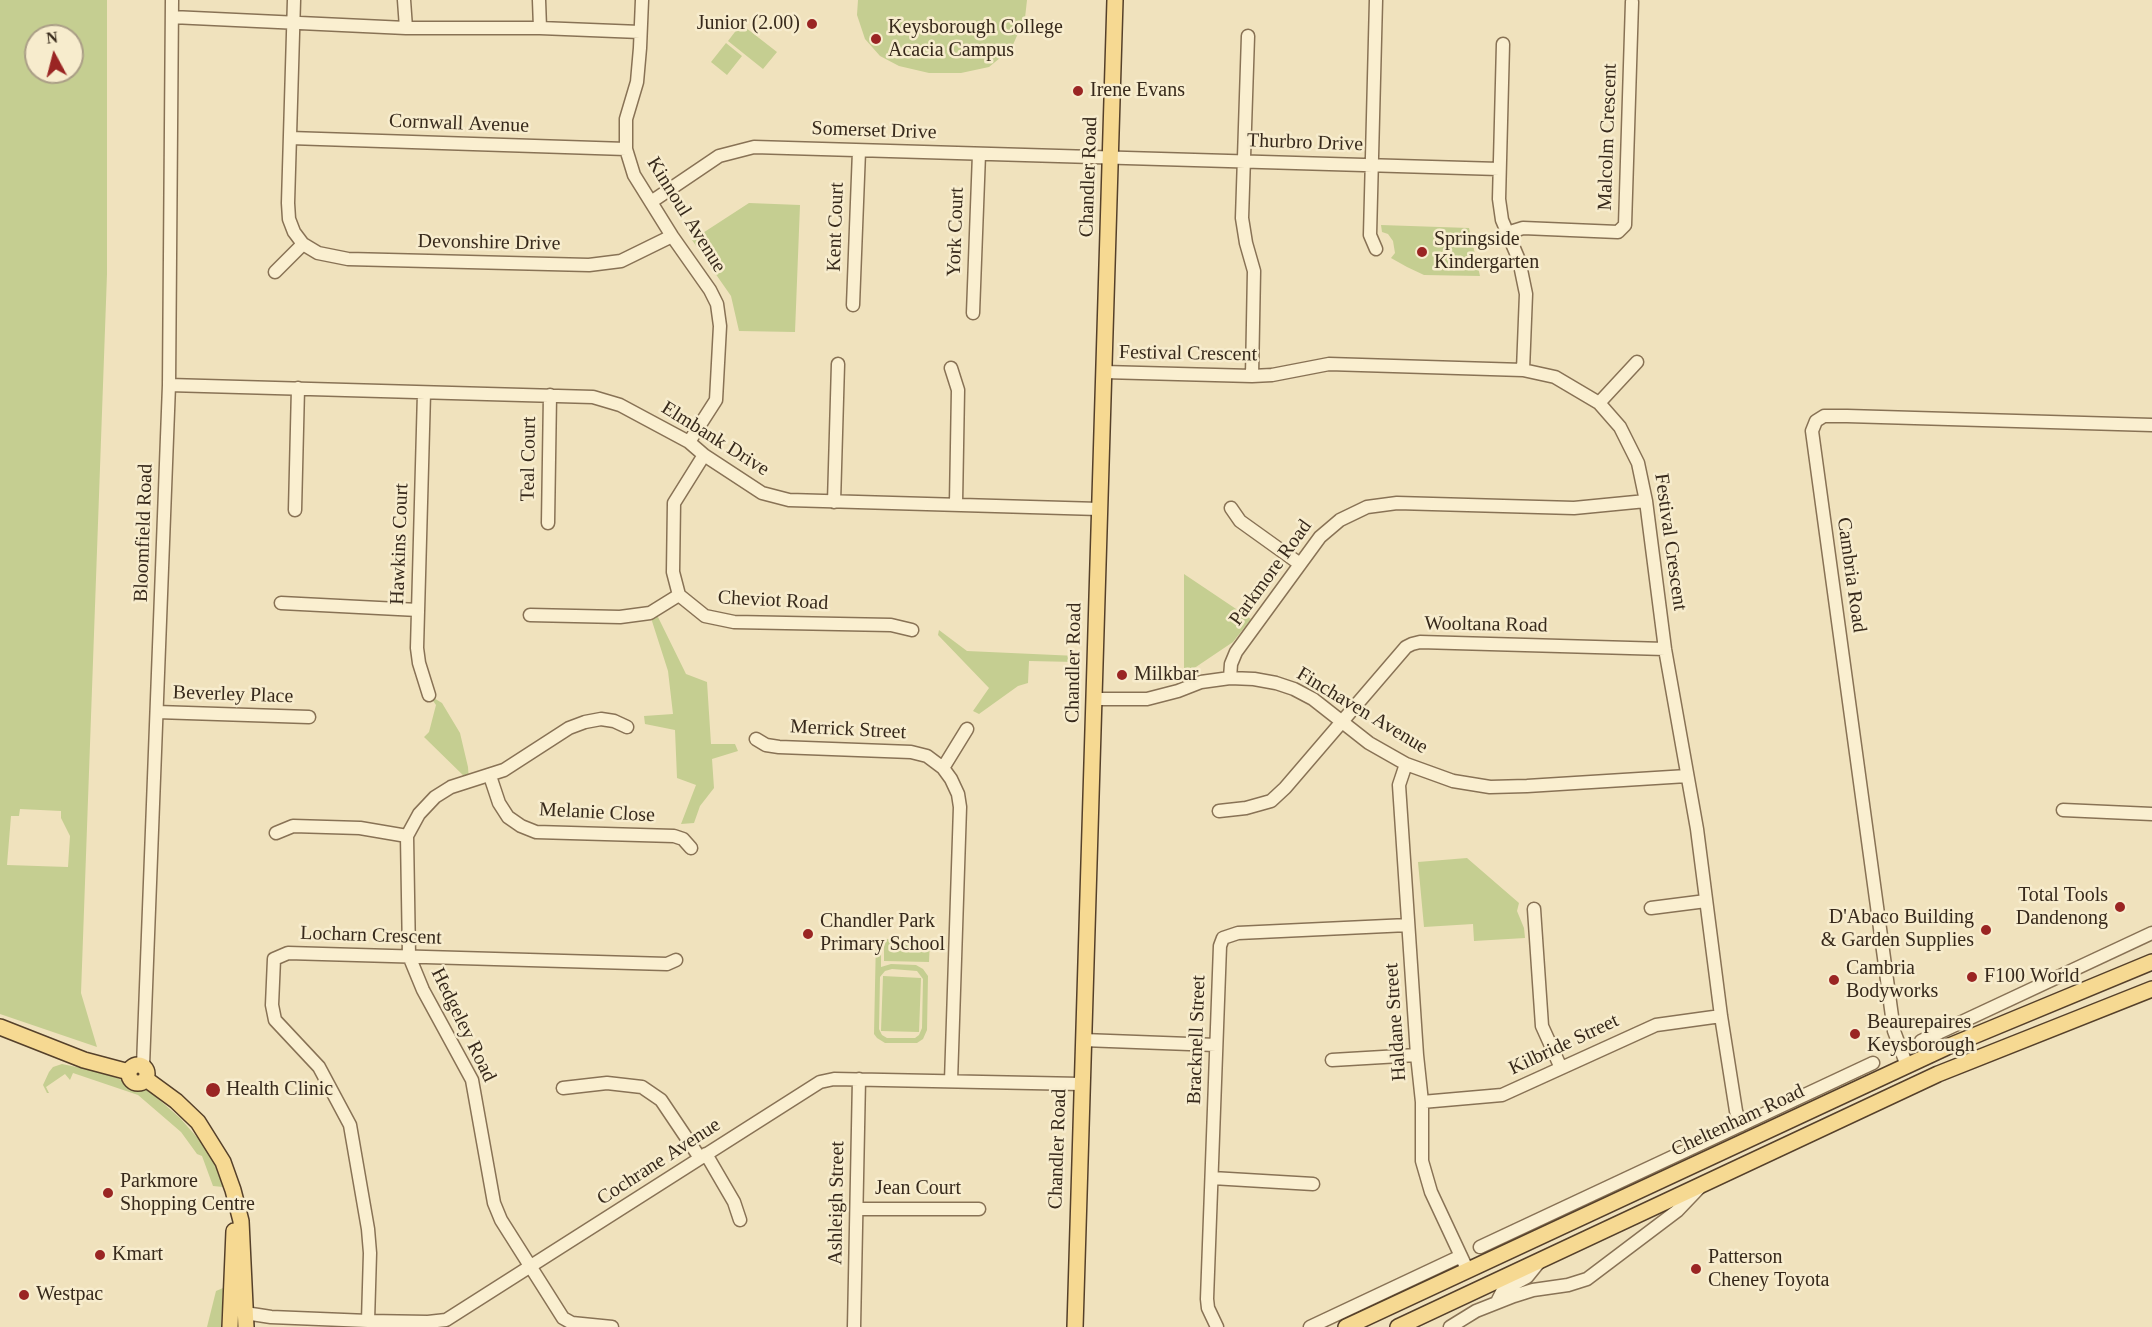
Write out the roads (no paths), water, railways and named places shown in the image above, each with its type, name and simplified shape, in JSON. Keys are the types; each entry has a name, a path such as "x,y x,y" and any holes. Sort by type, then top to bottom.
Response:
{"main road":[{"name":"Chandler Road","path":"1075,1327 1115,0"},
{"name":"Cheltenham Road","path":"1346,1327 1464,1263 1847,1094 1947,1047 2152,962"},
{"name":"Cheltenham Road","path":"1398,1327 1918,1084 2152,989"},
{"path":"0,1028 84,1060 139,1072 187,1111 207,1134 223,1162 236,1201 239,1321"},
{"path":"1907,1066 1918,1084"},
{"path":"1464,1263 1479,1277 1505,1276"}],"street":[{"name":"Bloomfield Road","path":"139,1072 157,712 169,385 172,0"},
{"path":"275,272 303,244 294,232 289,219 288,203 294,0"},
{"path":"404,0 406,28"},
{"path":"539,0 540,28"},
{"name":"Kinnoul Avenue","path":"642,0 637,82 626,119 626,149 634,176 710,290 717,304 720,326 717,400 689,442"},
{"path":"1376,0 1371,165 1371,235 1376,249"},
{"name":"Malcolm Crescent","path":"1507,233 1523,228 1618,232 1625,225 1632,2"},
{"path":"172,17 406,28 540,28 640,32"},
{"path":"1248,36 1242,218 1254,271 1252,376"},
{"path":"1503,44 1499,199 1502,220 1519,260 1526,294 1523,370"},
{"name":"Cornwall Avenue","path":"290,138 626,149"},
{"name":"Somerset Drive","path":"651,202 720,156 754,147 1110,158"},
{"name":"Kent Court","path":"853,304 859,151"},
{"name":"York Court","path":"973,313 979,154"},
{"name":"Thurbro Drive","path":"1110,158 1499,169"},
{"name":"Devonshire Drive","path":"303,244 318,253 348,259 589,265 621,261 672,236"},
{"path":"1599,403 1637,362"},
{"path":"834,502 838,364"},
{"name":"Festival Crescent","path":"1104,372 1252,376 1272,375 1329,364 1523,370 1555,377 1599,403 1620,427 1638,463 1646,501 1665,649 1687,776 1721,1016 1736,1108 1741,1125"},
{"path":"951,368 958,390 956,503"},
{"name":"Elmbank Drive","path":"169,385 593,397 620,405 689,442 704,455 762,493 789,500 956,503 1099,509"},
{"path":"295,510 298,388"},
{"name":"Hawkins Court","path":"424,393 418,610 419,663 429,695"},
{"name":"Teal Court","path":"548,523 550,395"},
{"name":"Cambria Road","path":"1907,1066 1894,1031 1812,431 1816,422 1824,416 2152,425"},
{"path":"530,615 620,617 650,613 679,595 673,572 674,503 704,455"},
{"name":"Parkmore Road","path":"1230,678 1231,664 1236,652 1300,564 1329,527 1357,511 1381,504 1559,509 1646,501"},
{"path":"1231,508 1240,521 1300,564"},
{"name":"Cheviot Road","path":"679,595 705,616 734,622 891,626 912,630"},
{"path":"281,603 418,610"},
{"name":"Wooltana Road","path":"1218,811 1246,808 1271,801 1412,644 1420,642 1665,649"},
{"path":"1095,699 1147,699 1201,682 1230,678"},
{"name":"Finchaven Avenue","path":"1230,678 1265,681 1294,689 1312,699 1369,743 1406,764 1453,781 1490,787 1687,776"},
{"name":"Beverley Place","path":"157,712 309,717"},
{"path":"276,833 293,826 360,828 407,836 419,814 435,797 451,787 490,776 514,764 569,728 585,722 601,720 614,721 627,727"},
{"path":"951,1081 960,807 958,794 943,768 967,729"},
{"name":"Merrick Street","path":"756,739 779,747 911,752 927,756 943,768"},
{"name":"Haldane Street","path":"1406,764 1399,785 1422,1102 1422,1161 1431,1192 1464,1263"},
{"name":"Melanie Close","path":"490,776 499,803 508,818 536,832 674,836 683,839 691,848"},
{"path":"2063,810 2152,814"},
{"name":"Hedgeley Road","path":"407,836 409,956 423,990 472,1080 494,1203 501,1220 563,1318 572,1323 612,1327"},
{"path":"1651,908 1706,901"},
{"path":"1534,909 1542,1026 1562,1068"},
{"name":"Bracknell Street","path":"1217,1327 1208,1308 1207,1299 1220,946 1223,938 1238,933 1408,925"},
{"path":"1921,1041 2152,933"},
{"name":"Locharn Crescent","path":"368,1321 370,1253 350,1125 319,1067 272,1014 274,959 288,953 667,964 676,960"},
{"name":"Kilbride Street","path":"1422,1102 1502,1095 1656,1025 1721,1016"},
{"path":"1947,1047 1957,1024"},
{"path":"1083,1040 1216,1045"},
{"path":"1332,1060 1417,1055"},
{"name":"Cheltenham Road","path":"1480,1247 1874,1063"},
{"name":"Cochrane Avenue","path":"239,1321 271,1317 368,1321 446,1320 820,1082 834,1079 1081,1084"},
{"name":"Ashleigh Street","path":"854,1327 859,1080"},
{"path":"563,1088 607,1083 642,1087 661,1100 734,1202 740,1220"},
{"path":"1828,1084 1847,1094"},
{"path":"1212,1178 1313,1184"},
{"name":"Cheltenham Road","path":"1450,1327 1476,1311 1497,1302 1526,1292 1576,1284 1593,1276 1677,1211 1707,1181"},
{"name":"Jean Court","path":"857,1209 979,1209"},
{"path":"1497,1302 1504,1289 1527,1277 1540,1261"},
{"name":"Cheltenham Road","path":"1310,1327 1464,1263"}],"place":[{"name":"Junior (2.00)","path":"812,24"},
{"name":"Keysborough College Acacia Campus","path":"876,39"},
{"name":"Irene Evans","path":"1078,91"},
{"name":"Springside Kindergarten","path":"1422,252"},
{"name":"Milkbar","path":"1122,675"},
{"name":"Total Tools Dandenong","path":"2120,907"},
{"name":"D'Abaco Building & Garden Supplies","path":"1986,930"},
{"name":"Chandler Park Primary School","path":"808,934"},
{"name":"F100 World","path":"1972,977"},
{"name":"Cambria Bodyworks","path":"1834,980"},
{"name":"Beaurepaires Keysborough","path":"1855,1034"},
{"name":"Health Clinic","path":"213,1090"},
{"name":"Parkmore Shopping Centre","path":"108,1193"},
{"name":"Kmart","path":"100,1255"},
{"name":"Patterson Cheney Toyota","path":"1696,1269"},
{"name":"Westpac","path":"24,1295"}]}
